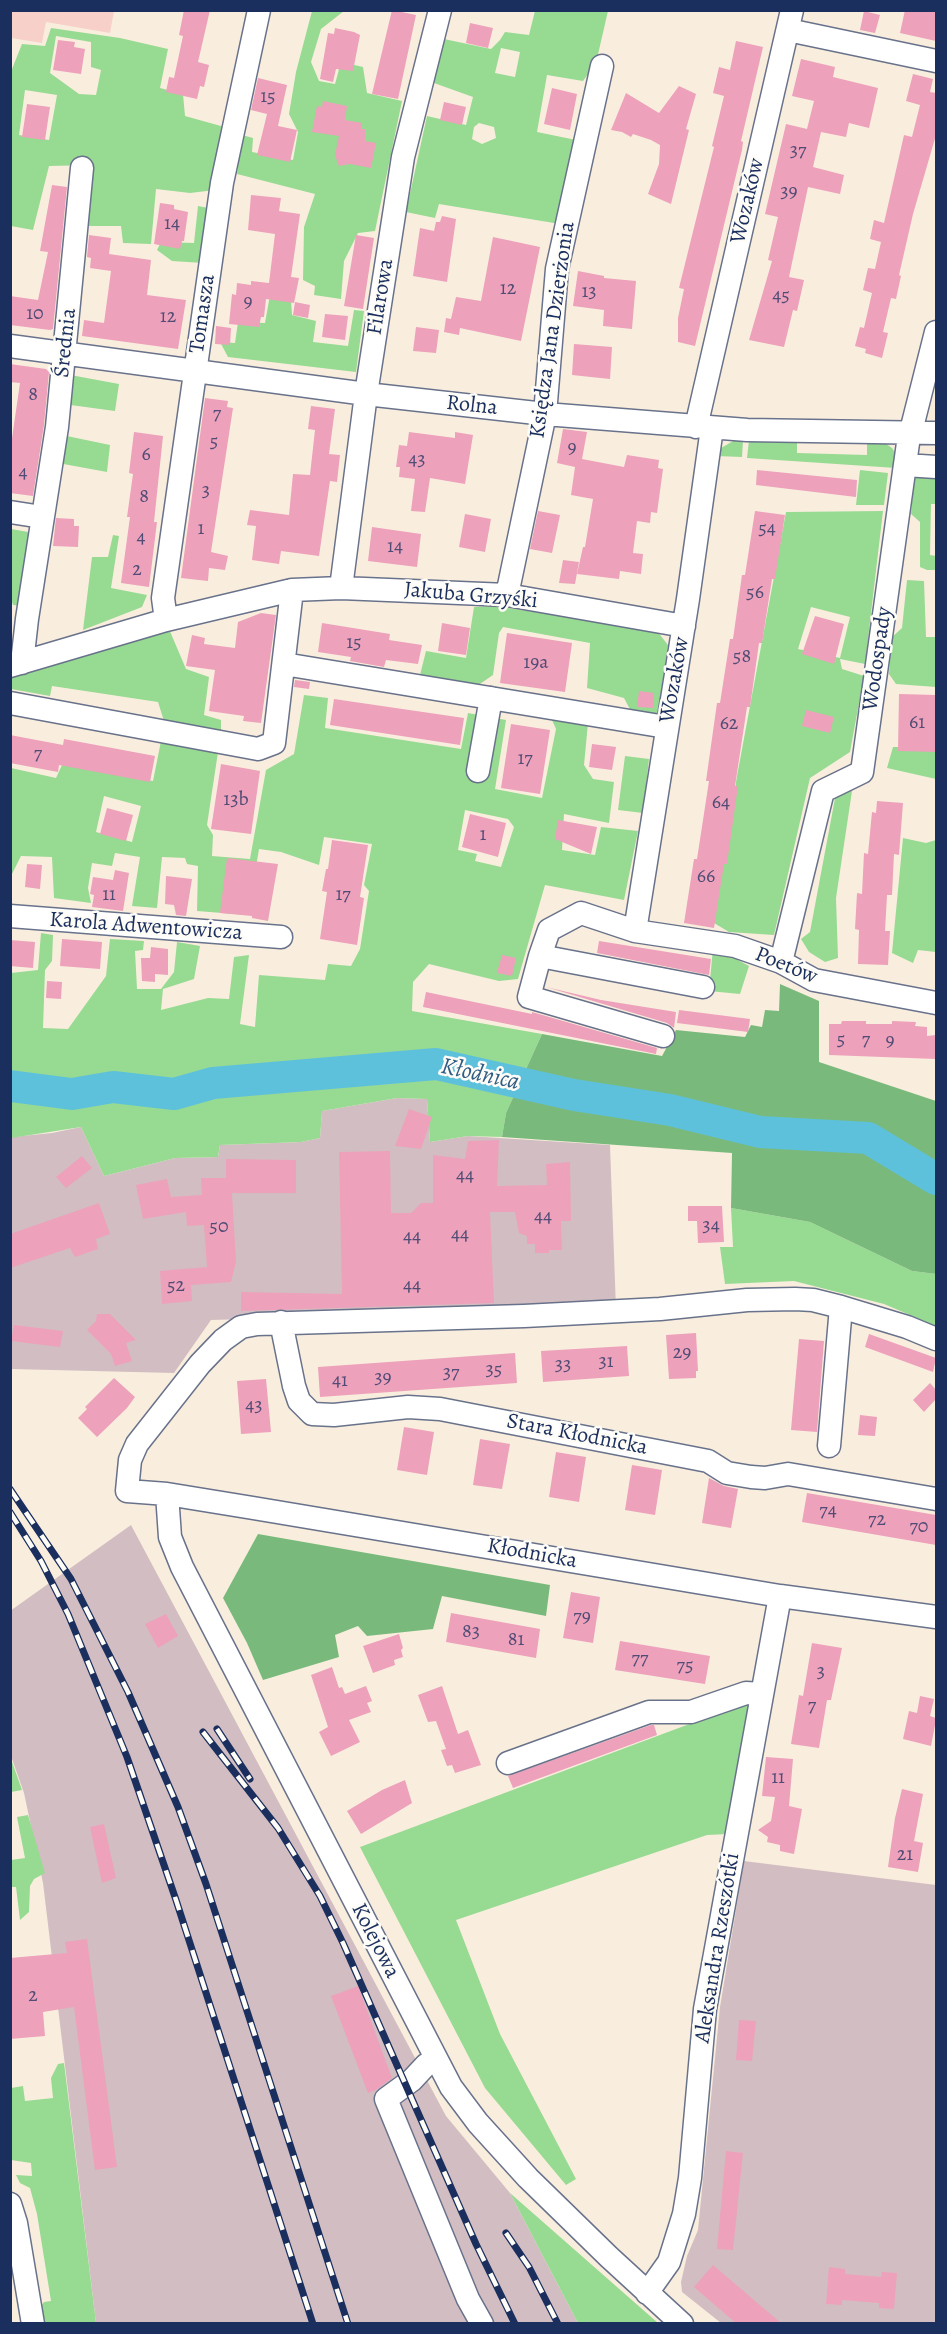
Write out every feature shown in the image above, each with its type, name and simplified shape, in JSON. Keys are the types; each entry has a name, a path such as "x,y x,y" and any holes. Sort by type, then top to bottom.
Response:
{"street":[{"name":"Tomasza","path":"166,620 163,598 222,183 259,10"},
{"name":"Filarowa","path":"340,588 366,394 403,157 440,10"},
{"path":"790,20 936,61"},
{"name":"Wozaków","path":"635,931 684,626 704,428 790,20"},
{"name":"Księdza Jana Dzierżonia","path":"507,595 545,414 557,269 602,66"},
{"name":"Średnia","path":"16,664 57,427 82,168"},
{"name":"Wodospady","path":"781,962 824,792 862,772 910,433 936,332"},
{"name":"Rolna","path":"10,346 366,394 545,414 704,428 936,433"},
{"path":"905,465 936,467"},
{"path":"10,512 42,517"},
{"name":"Jakuba Grzyśki","path":"16,664 166,620 292,590 340,588 507,595 684,626"},
{"path":"10,703 258,749 274,743 292,590"},
{"path":"284,664 666,728"},
{"path":"478,771 491,698"},
{"name":"Poetów","path":"663,1036 529,997 549,930 581,913 635,931 735,946 781,962 814,980 936,1003"},
{"name":"Karola Adwentowicza","path":"10,916 281,937"},
{"path":"540,956 703,987"},
{"path":"281,1322 660,1310 747,1300 795,1299 813,1300 841,1307 907,1326 936,1339"},
{"path":"829,1446 841,1307"},
{"name":"Kłodnicka","path":"281,1322 241,1327 224,1340 201,1364 137,1444 130,1460 127,1491 167,1494 780,1596 936,1617"},
{"name":"Stara Kłodnicka","path":"281,1322 299,1401 312,1414 334,1415 408,1407 440,1409 708,1461 727,1473 765,1478 788,1474 936,1499"},
{"name":"Kolejowa","path":"167,1494 170,1537 185,1573 458,2098 493,2140 546,2196 682,2324"},
{"name":"Aleksandra Rzeszótki","path":"647,2293 669,2262 684,2214 690,2178 705,2009 780,1596"},
{"path":"508,1763 649,1712 691,1712 746,1693 762,1694"},
{"path":"436,2059 386,2099 468,2299 482,2324"},
{"path":"10,2204 16,2223 33,2324"}],"shaded area":[{"path":"10,11 114,11 110,33 46,22 42,43 11,38"},
{"path":"397,1098 427,1099 430,1142 468,1136 610,1145 616,1309 211,1320 174,1373 11,1369 12,1137 81,1127 104,1176 175,1158 218,1157 220,1145 301,1142 320,1138 322,1111"},
{"path":"131,1525 446,2116 510,2193 578,2323 96,2323 43,1883 24,1793 11,1756 10,1611"},
{"path":"744,1861 936,1885 936,2323 721,2323 682,2292 681,2282 687,2256 698,2230 720,2007"}],"green space":[{"path":"312,11 344,11 321,29 311,62 319,81 335,84 341,62 363,67 367,93 402,101 375,231 358,233 344,261 341,299 314,295 315,286 303,280 304,227 315,194 237,174 242,135 253,138 252,152 293,160 298,132 289,114 296,72"},
{"path":"535,11 608,11 596,63 583,81 547,75 537,132 576,140 560,224 439,204 435,218 406,212 427,116 466,125 473,97 434,83 444,39 491,49 505,32 529,35","holes":["501,48 520,52 515,77 495,73","479,123 494,127 496,138 482,144 472,139 474,127"]},
{"path":"51,28 120,38 168,49 160,88 183,94 185,116 228,128 215,190 190,193 156,189 151,244 123,243 121,226 86,226 92,165 49,166 33,230 11,226 10,74 22,44 45,46","holes":["56,36 91,42 91,67 101,70 96,95 79,94 50,73","25,90 57,95 49,140 19,135"]},
{"path":"198,206 214,209 203,263 172,261 157,250 161,242 194,243"},
{"path":"270,295 291,300 292,315 316,321 313,342 348,346 354,310 364,311 356,372 228,357 220,342 235,343 238,322 265,323"},
{"path":"65,374 119,384 115,411 63,404"},
{"path":"62,435 110,445 107,472 58,463"},
{"path":"735,440 743,440 742,457 716,456 721,448"},
{"path":"749,440 797,441 797,453 867,455 867,442 885,443 896,454 896,468 747,458"},
{"path":"860,470 888,473 884,505 856,505"},
{"path":"916,476 936,476 936,504 931,504 930,555 936,556 936,570 920,567 920,522 911,514"},
{"path":"883,511 865,664 840,659 842,669 864,676 850,752 810,778 774,935 729,932 714,923 737,776 786,512","holes":["811,607 850,617 840,658 798,649"]},
{"path":"11,529 34,533 22,606 13,605 11,599"},
{"path":"113,535 119,536 111,588 147,595 142,607 83,630 92,557 108,557"},
{"path":"907,580 924,581 926,637 936,637 936,687 896,684 889,674 892,637 902,628"},
{"path":"495,606 657,631 668,645 657,719 633,715 624,698 587,688 590,643 503,627 499,633 493,675 477,686 420,675 426,651 466,658 474,607"},
{"path":"169,629 186,669 209,677 204,715 221,720 221,731 164,721 158,702 52,686 50,696 11,689 10,677"},
{"path":"304,695 328,698 325,728 461,749 468,713 506,720 495,789 542,798 556,729 551,718 588,723 584,765 593,779 614,782 609,823 564,814 562,850 595,855 601,827 638,831 624,900 545,885 518,979 499,981 429,964 413,982 412,1011 542,1034 506,1113 502,1137 468,1136 430,1142 427,1099 397,1098 322,1111 320,1138 301,1142 220,1145 218,1157 175,1158 104,1176 81,1127 11,1138 11,973 38,970 41,933 53,935 52,961 45,970 43,1028 68,1029 106,976 110,939 144,941 143,950 135,951 137,989 161,989 174,972 177,942 200,946 194,979 163,989 161,1010 208,998 229,999 234,957 249,955 240,1024 255,1027 259,975 325,980 328,964 351,966 360,949 369,891 364,885 372,844 324,837 319,865 281,852 259,849 248,915 197,911 198,866 187,864 185,858 162,857 157,908 132,906 140,857 115,853 112,866 92,863 88,888 91,903 54,898 52,857 21,856 11,876 11,768 56,778 62,765 153,781 161,741 218,752 207,825 213,835 212,856 250,859 266,770 294,754","holes":["104,796 141,806 132,842 96,832","465,810 508,819 514,827 501,867 475,861 477,854 458,850"]},
{"path":"893,747 936,747 936,779 887,768"},
{"path":"625,756 649,759 643,813 618,810"},
{"path":"852,791 836,898 838,958 825,962 809,952 801,939 810,932 836,793"},
{"path":"903,838 926,843 936,840 936,952 918,950 913,963 892,953"},
{"path":"713,948 733,950 738,960 749,966 740,994 709,991"},
{"path":"780,984 819,1001 819,1062 936,1101 936,1274 912,1271 810,1222 731,1208 732,1153 502,1137 506,1113 542,1034 662,1056 676,1030 745,1037 751,1025 762,1027 765,1010 779,1011"},
{"path":"731,1208 810,1222 912,1271 936,1274 936,1326 884,1304 794,1281 725,1284 720,1247 733,1247"},
{"path":"258,1534 550,1585 546,1616 442,1596 433,1629 367,1636 358,1626 335,1635 339,1657 263,1680 247,1643 223,1598"},
{"path":"751,1701 728,1834 707,1835 456,1920 500,2034 576,2179 566,2185 485,2088 360,1847"},
{"path":"10,1756 22,1790 10,1792"},
{"path":"28,1815 45,1873 34,1879 30,1886 29,1912 20,1920 16,1887 11,1887 11,1860 25,1858 17,1817"},
{"path":"64,2063 96,2323 42,2323 39,2309 44,2302 51,2301 37,2214 30,2188 20,2183 16,2175 32,2176 31,2163 11,2160 11,2088 23,2086 25,2101 53,2098 51,2078 58,2064"},
{"path":"510,2193 658,2323 578,2323"}],"building":[{"path":"184,10 210,10 198,62 209,65 204,87 200,86 197,99 166,92 169,77 174,78 183,36 179,35"},
{"path":"392,10 416,15 398,99 372,94"},
{"path":"905,10 936,10 936,41 900,33"},
{"path":"864,11 880,15 875,33 860,30"},
{"path":"470,23 493,28 488,48 466,43"},
{"path":"335,28 360,35 353,71 336,69 333,82 320,79 328,33 334,34"},
{"path":"58,40 75,42 74,47 85,49 81,74 53,70"},
{"path":"736,41 763,47 741,141 743,142 742,150 695,346 678,342 678,318 684,289 679,288 714,147 712,146 724,96 713,93 719,67 730,70"},
{"path":"801,59 835,67 833,77 878,88 869,128 849,123 846,137 821,132 813,167 844,175 840,194 808,187 789,277 804,280 797,311 793,310 784,347 749,340 772,261 768,260 778,217 765,214 786,124 807,129 814,101 792,96"},
{"path":"913,74 933,79 930,92 936,93 936,135 913,214 896,299 891,298 883,332 888,333 882,358 865,353 866,349 855,346 860,327 864,328 872,293 863,290 868,268 875,269 881,242 870,239 874,220 884,223 904,135 912,137 920,105 906,101"},
{"path":"258,78 287,85 278,126 297,130 290,162 257,155 267,114 251,110"},
{"path":"679,86 696,94 686,129 689,130 671,204 648,194 659,164 660,145 633,134 631,137 611,130 626,93 659,113"},
{"path":"552,88 577,94 570,130 544,124"},
{"path":"323,101 347,106 345,120 362,123 361,129 365,129 365,141 376,143 371,168 350,164 339,166 335,155 339,136 312,132 317,106 322,107"},
{"path":"444,102 466,107 462,125 440,120"},
{"path":"27,104 50,107 45,140 22,137"},
{"path":"52,185 67,187 53,329 10,325 10,296 38,300 48,252 40,251"},
{"path":"251,195 281,198 279,211 300,214 291,277 299,278 294,303 266,299 264,317 261,317 259,327 229,324 232,294 236,295 237,283 251,285 251,281 269,283 275,234 248,230"},
{"path":"160,203 174,205 174,209 188,212 184,241 180,249 154,244"},
{"path":"442,216 456,219 447,282 413,276 420,228 434,231 436,222 440,222"},
{"path":"89,235 111,238 109,254 151,260 147,295 186,300 178,349 82,336 84,320 104,323 111,271 90,268 91,258 87,257"},
{"path":"356,235 374,238 363,309 344,306"},
{"path":"493,237 540,247 521,341 460,328 459,335 444,332 446,318 451,319 456,297 481,301"},
{"path":"578,271 604,276 604,278 636,281 632,329 603,326 604,310 573,306"},
{"path":"295,302 310,305 308,318 293,315"},
{"path":"325,314 348,316 345,340 322,337"},
{"path":"216,326 231,328 230,345 215,344"},
{"path":"416,327 439,330 436,353 413,351"},
{"path":"574,344 612,347 610,379 572,375"},
{"path":"10,364 46,369 49,372 44,425 33,496 10,493 10,452 20,383 10,382"},
{"path":"205,398 228,401 227,407 233,408 211,552 228,556 225,570 209,568 208,581 181,578"},
{"path":"311,406 335,409 329,454 340,455 337,482 330,481 319,556 281,551 279,564 252,560 256,526 247,525 250,510 289,515 293,474 310,475 315,430 308,429"},
{"path":"563,429 587,432 582,459 624,467 627,455 659,460 658,468 663,469 657,513 651,512 650,523 637,521 633,553 643,554 641,574 620,571 619,579 577,574 583,547 585,547 593,499 571,495 575,467 557,463"},
{"path":"134,432 163,436 154,522 157,522 149,587 121,583 130,517 127,517 133,474 129,473"},
{"path":"409,432 455,438 455,432 473,435 465,484 430,478 425,512 411,511 415,479 399,477 400,467 396,467 399,445 407,446"},
{"path":"757,470 857,480 856,497 756,485"},
{"path":"538,511 560,515 552,553 530,549"},
{"path":"755,511 785,515 762,643 759,643 750,707 747,707 735,786 738,786 727,864 724,864 714,928 684,923 709,781 706,781 717,703 720,703 730,639 733,639 742,575 745,575"},
{"path":"465,514 491,519 485,552 459,547"},
{"path":"56,518 74,519 74,526 79,526 78,547 53,546"},
{"path":"372,527 421,534 417,567 368,561"},
{"path":"563,560 579,562 575,584 559,583"},
{"path":"261,613 276,615 261,723 243,721 244,716 209,711 215,670 186,666 192,635 205,638 204,644 235,648 238,622"},
{"path":"815,616 844,624 834,664 802,654"},
{"path":"322,623 390,634 389,640 422,645 418,664 386,660 384,667 350,661 351,657 318,652"},
{"path":"442,623 470,628 466,655 438,651"},
{"path":"507,633 572,643 565,692 500,683"},
{"path":"295,680 310,682 309,689 294,687"},
{"path":"639,691 654,693 653,708 637,707"},
{"path":"899,694 936,695 936,752 898,751"},
{"path":"334,699 464,718 460,745 330,725"},
{"path":"806,710 834,717 830,733 802,726"},
{"path":"511,724 550,730 540,794 501,788"},
{"path":"10,735 63,745 64,739 155,756 150,782 59,765 58,772 10,763"},
{"path":"592,744 616,747 612,770 589,767"},
{"path":"221,764 260,771 251,834 211,829"},
{"path":"877,801 903,803 899,855 894,854 892,895 887,895 885,931 890,931 888,965 858,964 859,930 855,929 857,893 862,894 864,853 868,854 872,812 876,813"},
{"path":"107,808 133,815 126,841 100,834"},
{"path":"470,814 506,823 498,857 462,847"},
{"path":"558,820 597,827 591,854 555,839"},
{"path":"332,840 368,845 360,897 364,898 357,945 320,939 327,892 322,891"},
{"path":"227,858 278,864 268,921 252,918 252,916 220,913"},
{"path":"27,864 42,865 40,889 25,887"},
{"path":"115,870 129,873 123,911 92,907 94,895 90,894 93,877 113,880"},
{"path":"166,876 192,879 186,916 176,915 174,905 165,904"},
{"path":"62,939 102,942 100,969 60,966"},
{"path":"10,940 35,942 33,968 10,966"},
{"path":"599,941 711,959 709,975 597,953"},
{"path":"151,947 168,949 168,975 155,974 155,982 142,981 141,958 150,958"},
{"path":"502,955 516,958 512,976 497,973"},
{"path":"47,981 62,982 61,999 46,998"},
{"path":"546,987 601,1000 676,1012 674,1028 667,1023"},
{"path":"426,992 532,1014 532,1012 657,1048 656,1054 423,1007"},
{"path":"679,1010 750,1019 748,1032 677,1023"},
{"path":"842,1021 866,1021 866,1024 892,1024 892,1021 916,1022 915,1026 927,1027 927,1036 936,1035 936,1059 829,1055 829,1024 841,1024"},
{"path":"409,1109 432,1117 421,1149 395,1146"},
{"path":"499,1140 497,1186 547,1185 546,1164 570,1162 571,1221 561,1221 562,1250 535,1253 535,1244 527,1244 527,1236 519,1233 515,1212 490,1212 494,1303 241,1311 241,1292 342,1294 339,1152 390,1151 391,1213 411,1213 421,1203 433,1203 433,1155 465,1159 468,1141"},
{"path":"82,1156 92,1168 66,1188 56,1177"},
{"path":"226,1159 296,1160 296,1193 232,1193 236,1262 231,1282 191,1285 192,1301 162,1304 160,1271 207,1267 204,1225 187,1226 186,1212 143,1219 136,1185 167,1179 171,1197 202,1195 201,1178 226,1178"},
{"path":"99,1203 110,1234 96,1239 98,1249 75,1257 70,1248 10,1268 10,1234"},
{"path":"688,1206 722,1206 724,1242 698,1243 697,1221 688,1221"},
{"path":"97,1314 110,1314 136,1340 126,1343 132,1361 115,1366 111,1354 87,1330 96,1321"},
{"path":"14,1325 63,1331 60,1347 11,1341"},
{"path":"696,1333 698,1371 696,1371 696,1378 669,1379 666,1335"},
{"path":"869,1334 936,1358 933,1372 865,1347"},
{"path":"799,1339 824,1341 817,1432 791,1430"},
{"path":"627,1346 629,1376 543,1382 541,1351"},
{"path":"515,1353 517,1383 320,1397 318,1367"},
{"path":"114,1378 135,1397 97,1437 78,1418 87,1409 85,1407"},
{"path":"266,1379 271,1432 241,1434 237,1381"},
{"path":"930,1383 936,1390 936,1399 924,1412 913,1400"},
{"path":"860,1415 877,1417 875,1436 858,1435"},
{"path":"404,1427 434,1432 427,1475 397,1470"},
{"path":"480,1439 510,1444 502,1489 473,1485"},
{"path":"556,1452 586,1457 579,1502 549,1497"},
{"path":"632,1465 662,1470 655,1515 625,1510"},
{"path":"709,1478 724,1486 738,1489 731,1528 702,1523"},
{"path":"807,1493 936,1515 936,1545 802,1522"},
{"path":"571,1592 600,1597 593,1643 563,1638"},
{"path":"451,1613 540,1629 536,1658 446,1642"},
{"path":"166,1614 178,1636 158,1648 145,1624"},
{"path":"399,1634 403,1657 394,1660 395,1665 373,1673 363,1646"},
{"path":"620,1641 710,1656 705,1684 615,1670"},
{"path":"812,1643 842,1648 831,1700 827,1700 819,1748 791,1744 799,1695 803,1696"},
{"path":"332,1667 339,1688 342,1687 345,1694 366,1686 372,1701 367,1703 371,1712 349,1720 360,1742 331,1756 319,1732 328,1727 311,1675"},
{"path":"442,1686 458,1734 468,1730 481,1765 455,1773 452,1765 447,1766 441,1750 446,1749 436,1721 428,1722 418,1695"},
{"path":"920,1696 934,1699 930,1716 936,1720 931,1746 903,1739 909,1711 917,1713"},
{"path":"654,1725 657,1735 513,1788 508,1776"},
{"path":"766,1757 793,1759 789,1806 802,1809 794,1854 780,1851 780,1845 767,1842 768,1837 758,1830 771,1821 775,1797 762,1796"},
{"path":"405,1780 412,1803 361,1834 347,1811 382,1790"},
{"path":"902,1789 923,1794 914,1841 923,1843 918,1872 888,1867"},
{"path":"104,1824 116,1878 102,1883 90,1827"},
{"path":"87,1939 117,2167 95,2170 74,2007 43,2012 45,2036 10,2039 10,1958 67,1953 65,1942"},
{"path":"358,1986 392,2078 368,2093 331,1996"},
{"path":"739,2020 756,2021 752,2061 736,2060"},
{"path":"726,2151 743,2153 733,2250 717,2249"},
{"path":"713,2265 782,2324 737,2324 694,2287"},
{"path":"829,2267 845,2269 845,2274 881,2277 882,2272 897,2273 894,2309 879,2308 879,2303 842,2300 842,2305 826,2304"}],"waterway":[{"name":"Kłodnica","path":"10,1086 72,1094 113,1087 174,1094 213,1083 436,1064 574,1095 670,1110 760,1132 868,1138 936,1179"}],"railway":[{"path":"10,1489 71,1579 128,1692 178,1807 206,1884 348,2324"},
{"path":"10,1512 41,1561 68,1614 127,1757 176,1900 313,2324"},
{"path":"217,1729 250,1779"},
{"path":"203,1732 278,1828 320,1896 476,2244 515,2324"},
{"path":"506,2233 529,2267 558,2324"}]}
